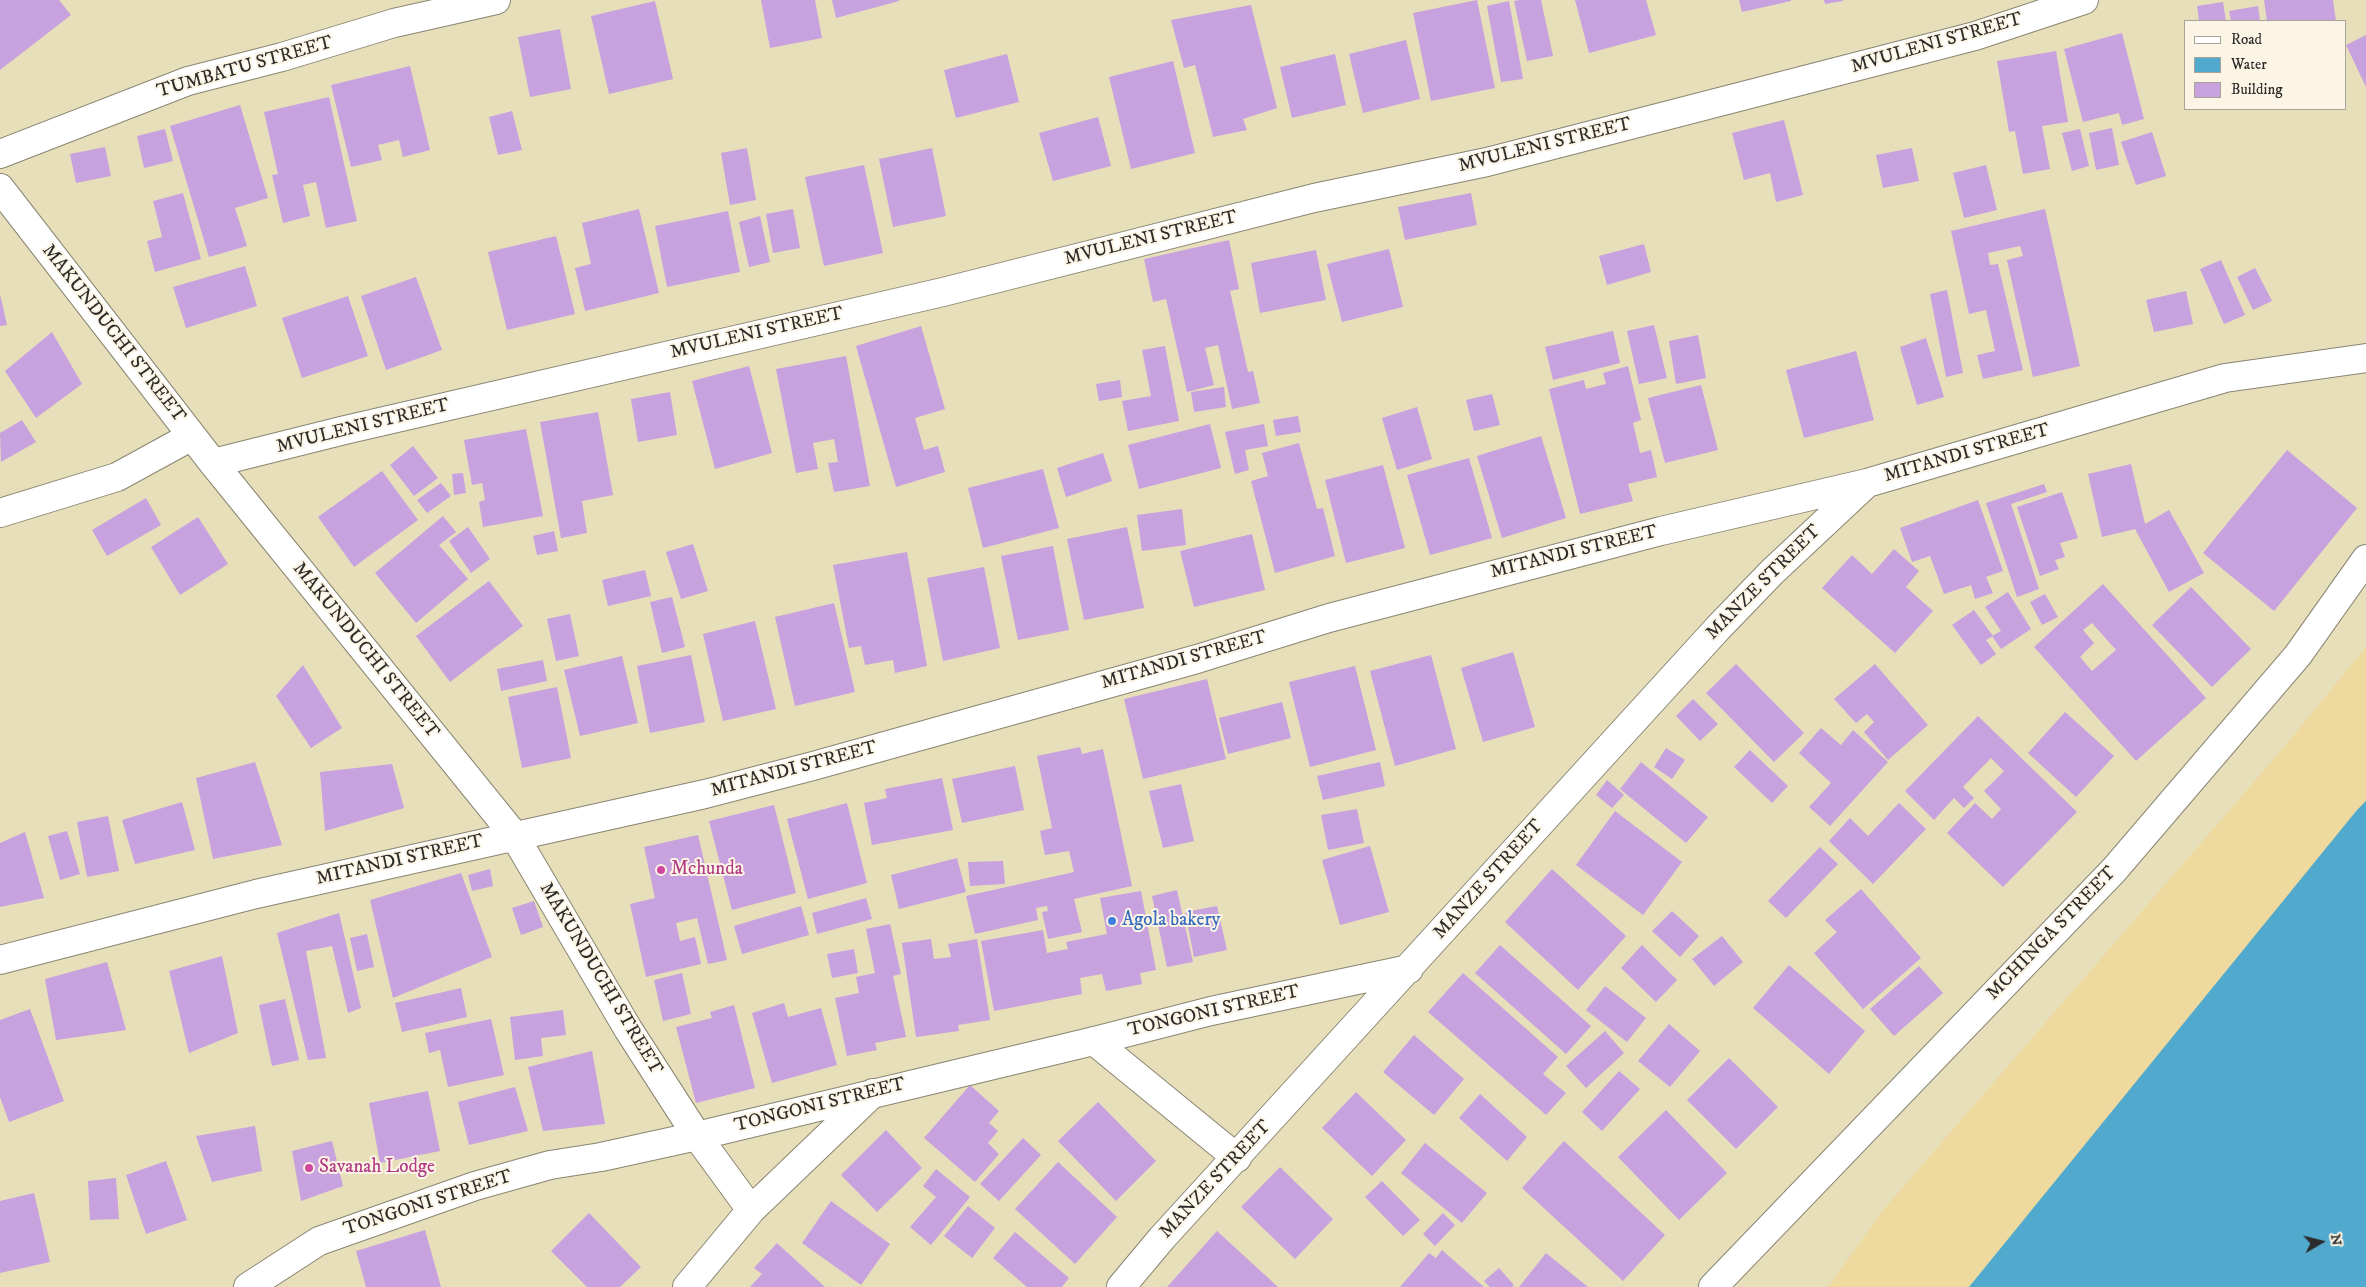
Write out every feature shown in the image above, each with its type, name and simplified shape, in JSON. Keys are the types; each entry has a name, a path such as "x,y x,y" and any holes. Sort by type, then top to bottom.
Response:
{"street":[{"name":"TUMBATU STREET","path":"0,154 188,81 282,57 394,23 496,0"},
{"name":"MVULENI STREET","path":"213,463 344,430 944,292 1314,198 1497,160 1975,36 2084,0"},
{"name":"MAKUNDUCHI STREET","path":"0,188 213,463 514,836 628,1029 697,1136 750,1210"},
{"name":"MITANDI STREET","path":"0,960 256,894 706,794 1197,659 1329,618 1670,529 1867,483 2225,378 2366,358"},
{"path":"0,513 117,477 192,436"},
{"name":"MANZE STREET","path":"1121,1287 1162,1238 1237,1158 1718,628 1772,572 1867,483"},
{"name":"MCHINGA STREET","path":"1713,1287 2114,870 2298,655 2366,559"},
{"name":"TONGONI STREET","path":"248,1287 319,1241 475,1186 550,1165 601,1157 697,1136 874,1092 1094,1041 1210,1011 1409,969"},
{"path":"1094,1041 1237,1158"},
{"path":"687,1287 750,1210 874,1092"}],"sand":[{"path":"2366,647 2366,801 1969,1287 1828,1287 1884,1209 2279,753"}],"water":[{"path":"2366,801 2366,1287 1969,1287 2357,810"}],"building":[{"path":"0,0 59,0 71,15 0,70"},
{"path":"761,0 815,0 822,38 770,48"},
{"path":"832,0 899,0 899,1 836,18"},
{"path":"1477,0 1495,88 1431,101 1413,13"},
{"path":"1541,0 1553,56 1527,61 1514,1"},
{"path":"1575,0 1646,0 1656,35 1589,53"},
{"path":"1739,0 1791,0 1791,1 1742,12"},
{"path":"1824,0 1843,0 1843,1 1825,4"},
{"path":"2264,0 2333,0 2336,20 2267,20"},
{"path":"655,1 673,79 609,94 591,16"},
{"path":"1509,1 1523,79 1501,82 1487,6"},
{"path":"2223,2 2226,20 2199,20 2197,6"},
{"path":"1251,5 1277,108 1243,119 1247,130 1213,137 1195,65 1184,68 1171,20"},
{"path":"2258,6 2260,20 2231,20 2229,11"},
{"path":"560,29 571,89 530,97 518,37"},
{"path":"2122,33 2144,119 2122,125 2119,113 2083,122 2064,49"},
{"path":"2366,35 2366,87 2346,45"},
{"path":"1406,40 1420,99 1363,113 1349,54"},
{"path":"2056,51 2068,122 2042,126 2050,169 2023,174 2015,131 2009,132 1997,61"},
{"path":"1007,54 1019,102 956,118 944,70"},
{"path":"1335,54 1346,105 1292,118 1280,67"},
{"path":"1173,61 1195,153 1131,169 1109,77"},
{"path":"410,66 430,150 403,157 399,140 378,145 382,160 351,167 331,85"},
{"path":"329,97 357,221 326,228 316,182 303,185 310,216 283,223 272,175 278,174 264,112"},
{"path":"240,105 268,198 235,208 247,246 209,257 170,126"},
{"path":"512,111 522,150 498,155 489,117"},
{"path":"1098,117 1111,166 1053,181 1039,133"},
{"path":"1784,120 1803,195 1776,202 1770,173 1744,180 1732,133"},
{"path":"2112,128 2119,165 2096,170 2089,133"},
{"path":"165,129 173,161 144,168 137,136"},
{"path":"2080,129 2089,166 2072,171 2062,133"},
{"path":"2152,132 2166,176 2136,185 2121,142"},
{"path":"105,147 111,176 76,183 70,154"},
{"path":"747,148 756,200 730,205 721,153"},
{"path":"932,148 946,216 893,227 879,159"},
{"path":"1912,148 1919,181 1883,188 1876,155"},
{"path":"864,165 883,253 824,266 805,177"},
{"path":"1986,165 1997,210 1964,218 1953,173"},
{"path":"183,193 201,259 155,272 147,241 162,237 153,201"},
{"path":"1471,193 1477,225 1405,240 1398,207"},
{"path":"639,209 659,293 585,311 575,268 591,264 582,223"},
{"path":"793,209 800,248 773,253 766,214"},
{"path":"2045,209 2080,366 2033,377 2007,260 2023,256 2020,246 1988,253 1990,265 1998,264 2023,370 1983,379 1977,355 1995,351 1986,310 1969,314 1951,231"},
{"path":"728,211 740,272 667,287 655,226"},
{"path":"760,216 770,262 749,267 739,222"},
{"path":"556,236 575,314 507,330 488,252"},
{"path":"1229,240 1239,289 1230,291 1248,372 1253,371 1260,403 1232,409 1218,345 1205,348 1214,385 1187,392 1166,299 1153,302 1144,259"},
{"path":"1644,244 1651,272 1607,285 1599,256"},
{"path":"1389,249 1403,307 1342,322 1327,264"},
{"path":"1316,250 1326,300 1260,313 1251,263"},
{"path":"2221,260 2245,315 2224,324 2200,269"},
{"path":"245,266 257,306 186,328 173,287"},
{"path":"2255,268 2272,301 2253,310 2237,277"},
{"path":"416,277 442,350 386,370 361,296"},
{"path":"1947,290 1963,373 1946,377 1930,294"},
{"path":"2186,291 2193,324 2154,332 2146,300"},
{"path":"0,294 7,325 0,326"},
{"path":"348,296 368,356 302,378 282,318"},
{"path":"1654,325 1667,378 1639,384 1627,331"},
{"path":"921,326 945,409 915,418 924,450 938,446 945,472 896,487 856,346"},
{"path":"1613,331 1620,363 1553,380 1545,347"},
{"path":"52,332 82,384 36,418 5,371"},
{"path":"1698,335 1706,378 1676,384 1669,341"},
{"path":"1926,338 1944,397 1917,405 1900,347"},
{"path":"1165,346 1179,421 1128,431 1122,401 1151,396 1142,350"},
{"path":"1856,351 1874,420 1804,438 1786,370"},
{"path":"846,356 870,486 834,492 828,463 838,462 834,439 813,443 818,469 796,473 776,369"},
{"path":"749,366 772,453 715,469 692,381"},
{"path":"1628,366 1641,420 1633,423 1640,453 1651,450 1657,477 1628,484 1633,501 1580,514 1549,389 1584,380 1586,389 1606,384 1603,373"},
{"path":"1120,380 1122,397 1099,401 1096,384"},
{"path":"1701,385 1718,450 1665,463 1648,398"},
{"path":"1224,387 1226,407 1194,412 1191,392"},
{"path":"670,392 677,435 638,442 631,399"},
{"path":"1492,394 1500,425 1474,431 1466,400"},
{"path":"1417,407 1432,459 1397,470 1382,418"},
{"path":"598,412 613,495 582,501 587,533 561,538 540,422"},
{"path":"1298,416 1301,432 1276,436 1273,420"},
{"path":"22,420 36,442 1,462 0,433"},
{"path":"1210,424 1221,468 1139,489 1128,445"},
{"path":"1264,424 1268,446 1245,450 1249,470 1235,474 1225,432"},
{"path":"526,429 543,516 483,527 479,502 485,500 482,483 472,485 464,440"},
{"path":"1541,436 1566,518 1502,538 1477,456"},
{"path":"1299,443 1317,509 1323,508 1335,556 1275,573 1251,481 1268,476 1262,453"},
{"path":"413,446 438,478 414,496 390,465"},
{"path":"2287,450 2357,508 2274,611 2203,553"},
{"path":"1103,453 1112,481 1066,497 1057,468"},
{"path":"1469,458 1492,538 1430,555 1407,475"},
{"path":"2131,464 2145,524 2169,510 2204,573 2169,592 2135,529 2102,537 2088,474"},
{"path":"1383,465 1405,548 1346,563 1325,480"},
{"path":"1043,469 1059,528 983,548 968,488"},
{"path":"382,471 418,520 354,567 318,517"},
{"path":"463,473 466,493 454,495 452,474"},
{"path":"441,483 451,496 427,513 417,500"},
{"path":"2044,484 2047,492 2011,504 2039,589 2017,597 1986,503"},
{"path":"2062,492 2078,538 2060,543 2065,557 2055,560 2059,569 2040,576 2017,507"},
{"path":"146,498 161,525 107,556 92,530"},
{"path":"1978,500 2003,571 1986,577 1993,593 1975,599 1971,585 1944,594 1930,556 1912,562 1900,528"},
{"path":"1182,509 1186,545 1142,551 1137,515"},
{"path":"443,516 456,532 439,545 468,579 416,623 375,573"},
{"path":"198,517 228,564 180,595 151,547"},
{"path":"468,527 490,559 471,573 449,541"},
{"path":"1127,527 1144,608 1084,620 1067,539"},
{"path":"554,531 558,551 537,555 533,536"},
{"path":"1252,534 1265,590 1194,607 1180,551"},
{"path":"693,544 708,591 681,599 666,552"},
{"path":"1053,546 1069,630 1018,640 1001,556"},
{"path":"1894,549 1919,571 1906,587 1933,611 1895,653 1822,588 1852,555 1872,574"},
{"path":"907,552 927,666 895,673 893,660 865,665 861,646 849,648 833,565"},
{"path":"984,567 1000,648 943,661 927,578"},
{"path":"645,570 651,596 608,606 602,580"},
{"path":"489,581 523,626 450,682 416,636"},
{"path":"2103,584 2206,698 2136,761 2034,647","holes":["2092,623 2116,650 2092,671 2080,657 2094,643 2083,630"]},
{"path":"2191,587 2251,649 2212,687 2152,625"},
{"path":"2008,592 2031,629 2001,649 1992,636 2001,631 1985,607"},
{"path":"2045,594 2058,617 2042,625 2030,602"},
{"path":"672,597 685,647 662,653 650,602"},
{"path":"834,603 855,692 795,706 775,617"},
{"path":"1974,610 1993,636 1986,640 1996,654 1981,665 1952,625"},
{"path":"570,614 579,656 556,661 547,619"},
{"path":"755,621 776,709 723,721 703,634"},
{"path":"1513,652 1535,727 1483,742 1461,668"},
{"path":"691,655 705,722 650,733 637,666"},
{"path":"1431,655 1456,749 1395,766 1370,671"},
{"path":"622,656 638,723 580,736 564,670"},
{"path":"543,660 547,681 501,691 497,669"},
{"path":"1736,664 1804,733 1774,762 1706,693"},
{"path":"1875,664 1928,725 1888,760 1864,732 1874,722 1867,714 1856,723 1834,699"},
{"path":"303,665 342,728 311,748 276,696"},
{"path":"1355,666 1376,750 1310,767 1289,682"},
{"path":"1207,679 1226,759 1143,779 1124,699"},
{"path":"557,687 571,758 522,768 508,697"},
{"path":"1693,699 1718,724 1700,741 1676,716"},
{"path":"1282,702 1291,738 1228,754 1219,718"},
{"path":"2065,712 2114,756 2076,797 2028,753"},
{"path":"1978,716 2077,812 2003,887 1947,833 1975,803 1992,819 2001,809 1984,791 2004,771 1991,758 1963,787 1974,798 1964,808 1954,798 1934,820 1905,791"},
{"path":"1821,728 1841,745 1853,730 1888,762 1830,826 1809,807 1831,783 1799,753"},
{"path":"1080,747 1082,754 1103,749 1132,886 1074,899 1082,932 1048,939 1042,912 1048,911 1047,906 1036,908 1038,920 975,934 966,896 1074,872 1069,851 1045,855 1040,831 1052,828 1037,756"},
{"path":"1666,748 1685,760 1672,779 1654,767"},
{"path":"1750,750 1788,786 1772,803 1734,767"},
{"path":"255,762 282,845 213,859 196,778"},
{"path":"1380,762 1385,786 1323,800 1317,776"},
{"path":"1641,762 1708,817 1686,843 1620,789"},
{"path":"392,764 404,808 325,831 320,772"},
{"path":"1015,766 1024,810 962,823 952,779"},
{"path":"942,778 953,830 872,845 864,803 887,798 885,789"},
{"path":"1607,780 1624,795 1612,808 1596,795"},
{"path":"1181,784 1194,841 1163,848 1149,791"},
{"path":"182,802 195,850 135,864 122,820"},
{"path":"847,803 867,883 808,899 787,819"},
{"path":"1899,803 1926,829 1873,884 1829,841 1850,818 1868,836"},
{"path":"774,805 796,893 732,910 709,821"},
{"path":"1357,809 1364,843 1328,850 1321,815"},
{"path":"1615,811 1682,862 1643,915 1576,865"},
{"path":"108,816 119,871 87,877 77,822"},
{"path":"67,831 80,874 60,880 48,836"},
{"path":"25,832 44,898 0,907 0,843"},
{"path":"698,835 727,960 708,964 697,918 676,923 680,941 695,937 701,964 646,977 630,904 655,898 644,847"},
{"path":"1370,846 1389,912 1340,925 1322,860"},
{"path":"1820,847 1838,864 1786,918 1768,901"},
{"path":"957,858 966,892 899,909 891,875"},
{"path":"1003,861 1005,884 970,886 968,862"},
{"path":"490,869 493,886 472,891 468,875"},
{"path":"1552,869 1626,936 1578,990 1505,922"},
{"path":"461,873 492,957 393,998 370,900"},
{"path":"1861,889 1921,958 1863,1009 1814,953 1837,932 1825,920"},
{"path":"1177,890 1193,962 1167,967 1152,896"},
{"path":"1141,891 1156,970 1140,973 1142,984 1106,991 1102,974 1080,978 1082,994 994,1011 981,941 1043,930 1047,953 1068,949 1066,942 1107,934 1100,898"},
{"path":"866,898 872,919 817,934 812,913"},
{"path":"534,901 543,927 521,935 512,908"},
{"path":"801,906 809,935 742,954 734,926"},
{"path":"1217,906 1227,950 1194,957 1185,912"},
{"path":"1672,911 1699,936 1680,957 1652,931"},
{"path":"339,913 361,1008 348,1013 332,946 306,951 326,1058 308,1060 277,933"},
{"path":"890,924 901,974 893,976 906,1037 875,1043 877,1050 847,1056 835,998 859,993 856,977 875,973 866,929"},
{"path":"367,934 374,967 357,971 350,938"},
{"path":"1722,936 1743,962 1714,986 1692,959"},
{"path":"931,939 934,959 951,957 948,944 977,939 990,1020 958,1025 959,1031 916,1037 902,943"},
{"path":"1500,945 1591,1026 1566,1054 1475,973"},
{"path":"1642,945 1677,980 1656,1002 1621,968"},
{"path":"854,949 858,973 832,978 827,954"},
{"path":"222,956 238,1033 189,1053 169,971"},
{"path":"107,962 126,1030 56,1040 45,979"},
{"path":"1789,965 1865,1031 1829,1074 1753,1008"},
{"path":"1919,966 1943,993 1894,1036 1870,1009"},
{"path":"682,973 691,1014 663,1021 654,980"},
{"path":"1463,973 1558,1057 1543,1074 1566,1093 1546,1115 1428,1012"},
{"path":"1605,986 1646,1018 1627,1042 1586,1010"},
{"path":"461,988 467,1017 402,1032 395,1003"},
{"path":"285,999 299,1060 272,1066 259,1005"},
{"path":"784,1003 788,1017 821,1008 837,1065 772,1083 752,1013"},
{"path":"734,1005 755,1088 696,1103 676,1027 712,1018 710,1012"},
{"path":"30,1009 64,1101 9,1122 0,1097 0,1020"},
{"path":"563,1010 566,1035 541,1038 543,1056 515,1060 510,1017"},
{"path":"491,1019 504,1075 448,1087 440,1050 429,1053 425,1033"},
{"path":"1669,1024 1700,1051 1670,1087 1638,1061"},
{"path":"1605,1031 1624,1053 1586,1088 1566,1066"},
{"path":"1414,1035 1464,1079 1434,1115 1383,1072"},
{"path":"592,1051 605,1124 543,1131 528,1067"},
{"path":"1729,1058 1778,1107 1736,1149 1687,1100"},
{"path":"1619,1071 1640,1089 1602,1131 1582,1112"},
{"path":"970,1085 999,1111 989,1123 998,1131 988,1143 999,1154 975,1182 924,1138"},
{"path":"515,1087 528,1131 469,1145 458,1102"},
{"path":"428,1091 440,1151 380,1163 369,1103"},
{"path":"1356,1092 1406,1140 1372,1176 1322,1128"},
{"path":"1480,1094 1527,1137 1507,1161 1459,1118"},
{"path":"1098,1102 1156,1161 1116,1201 1058,1141"},
{"path":"1666,1110 1727,1173 1679,1220 1618,1157"},
{"path":"255,1126 262,1171 212,1182 196,1136"},
{"path":"886,1130 922,1168 877,1212 841,1175"},
{"path":"1023,1138 1041,1155 999,1201 980,1184"},
{"path":"332,1141 343,1186 301,1201 292,1151"},
{"path":"1564,1141 1665,1235 1623,1281 1522,1188"},
{"path":"1425,1143 1487,1193 1462,1223 1401,1173"},
{"path":"166,1161 187,1220 146,1234 126,1175"},
{"path":"1058,1162 1117,1217 1075,1264 1015,1209"},
{"path":"1280,1167 1333,1219 1295,1259 1241,1207"},
{"path":"936,1169 970,1197 931,1245 910,1227 936,1197 923,1186"},
{"path":"116,1178 119,1219 90,1220 88,1181"},
{"path":"1382,1181 1420,1220 1403,1236 1365,1197"},
{"path":"34,1193 50,1262 0,1273 0,1201"},
{"path":"831,1201 890,1244 861,1285 802,1243"},
{"path":"968,1206 995,1228 972,1258 944,1236"},
{"path":"589,1213 641,1267 620,1287 587,1287 551,1251"},
{"path":"1443,1213 1455,1225 1435,1246 1423,1234"},
{"path":"425,1230 441,1287 366,1287 356,1251"},
{"path":"1217,1231 1278,1287 1167,1287"},
{"path":"1015,1232 1069,1278 1062,1287 1027,1287 993,1258"},
{"path":"777,1243 825,1287 750,1287 762,1274 754,1268"},
{"path":"1442,1250 1484,1287 1400,1287 1429,1253 1436,1258"},
{"path":"1546,1253 1588,1287 1519,1287"},
{"path":"1499,1268 1514,1285 1512,1287 1490,1287 1484,1281"}],"place":[{"name":"Mchunda","path":"661,870"},
{"name":"Agola bakery","path":"1112,921"},
{"name":"Savanah Lodge","path":"309,1168"}]}
